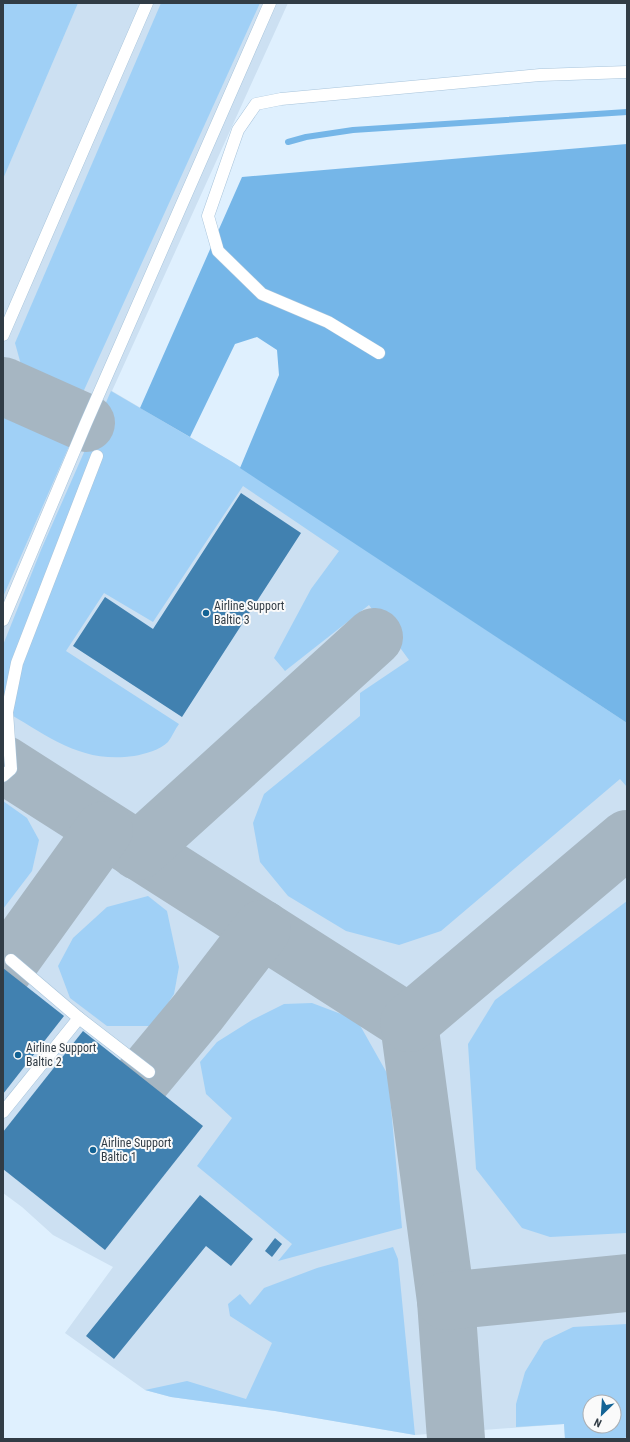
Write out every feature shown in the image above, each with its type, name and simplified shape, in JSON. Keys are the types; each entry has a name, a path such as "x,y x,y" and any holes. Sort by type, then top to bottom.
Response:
{"lane":[{"path":"3,335 147,3"},
{"path":"3,620 86,422 270,3"},
{"path":"380,353 328,322 262,294 218,251 208,216 238,130 256,104 281,99 540,75 627,72"},
{"path":"3,776 11,769 7,712 17,664 97,456"},
{"path":"11,960 79,1018 149,1072"},
{"path":"3,1112 79,1018"}],"shaded area":[{"path":"3,3 288,3 112,391 234,463 627,723 627,1437 621,1439 565,1439 564,1424 415,1435 275,1411 171,1397 145,1390 65,1333 113,1267 53,1235 22,1207 3,1193"},
{"path":"3,3 78,3 3,179"},
{"path":"161,3 260,3 80,399 23,372 15,343"},
{"path":"627,144 627,723 240,468 279,375 277,350 257,337 235,344 190,437 140,408 242,177"},
{"path":"111,391 234,463 627,723 627,787 620,779 441,931 399,945 346,931 288,896 260,862 253,823 264,794 360,716 360,693 409,660 369,605 285,671 274,658 311,589 339,551 243,486 153,622 104,593 66,651 179,724 165,745 147,753 134,756 97,756 80,752 50,738 3,710 3,645 41,550"},
{"path":"3,418 11,418 69,446 3,597"},
{"path":"3,801 27,818 39,840 32,871 3,909"},
{"path":"148,896 167,911 179,967 174,994 153,1026 107,1026 70,998 58,966 73,938 107,907"},
{"path":"627,901 627,1233 550,1237 522,1228 476,1169 468,1044 495,1000"},
{"path":"312,1003 357,1020 388,1075 402,1228 278,1261 292,1244 197,1166 232,1118 206,1094 200,1062 217,1042 252,1020 284,1004"},
{"path":"393,1247 398,1259 415,1435 275,1411 171,1397 145,1390 187,1381 246,1399 272,1343 230,1316 228,1304 240,1294 250,1305 264,1288 317,1268"},
{"path":"627,1324 627,1437 621,1439 565,1439 564,1424 516,1427 516,1404 525,1372 544,1341 573,1327"}],"building":[{"name":"Airline Support Baltic 3","path":"241,493 301,533 182,717 73,646 105,597 153,629"},
{"name":"Airline Support Baltic 2","path":"3,968 64,1016 3,1094"},
{"name":"Airline Support Baltic 1","path":"83,1031 203,1126 105,1250 3,1169 3,1132"},
{"path":"200,1195 253,1239 231,1266 206,1246 114,1359 86,1336"},
{"path":"275,1238 282,1244 272,1257 265,1251"}],"waterway":[{"path":"288,142 306,137 353,130 627,112"}],"taxiway":[{"path":"3,386 86,423"},
{"path":"138,851 374,637"},
{"path":"3,764 409,1023 446,1301 456,1439"},
{"path":"4,969 104,830"},
{"path":"409,1023 627,839"},
{"path":"143,1078 198,1012 262,929"},
{"path":"446,1301 627,1283"}],"place":[{"name":"Airline Support Baltic 3","path":"206,613"},
{"name":"Airline Support Baltic 2","path":"18,1055"},
{"name":"Airline Support Baltic 1","path":"93,1150"}]}
